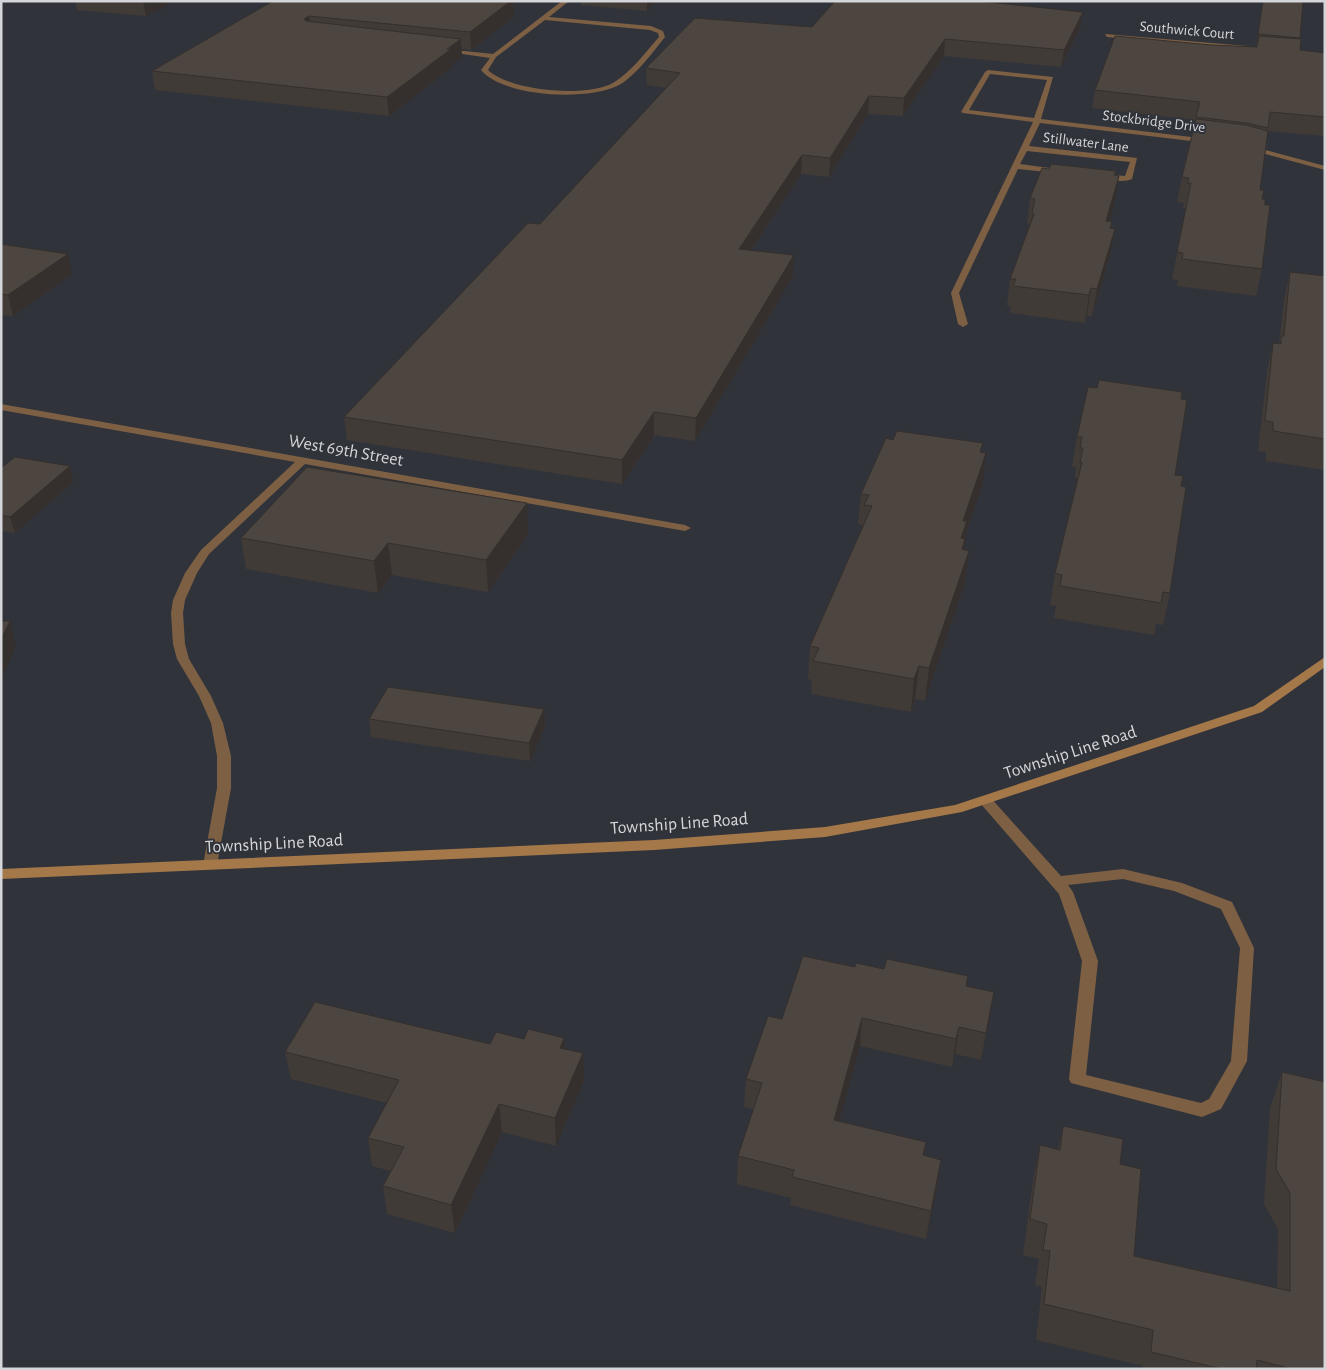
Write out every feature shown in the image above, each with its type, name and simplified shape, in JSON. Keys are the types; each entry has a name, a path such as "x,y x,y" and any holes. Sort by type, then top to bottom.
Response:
{"main road":[{"name":"Township Line Road","path":"1,874 654,845 825,832 958,809 1258,709 1325,661"}],"street":[{"path":"544,18 651,28 661,32 662,37 615,84 586,92 566,92 501,83 487,76 484,70 494,56 566,1"},
{"name":"Southwick Court","path":"1108,35 1256,48"},
{"path":"438,50 494,56"},
{"name":"Stockbridge Drive","path":"1037,121 1051,78 988,72 965,112 1037,121 1214,142"},
{"name":"Stillwater Lane","path":"963,324 955,293 1037,121"},
{"path":"1243,145 1325,168"},
{"name":"Stillwater Lane","path":"1024,148 1134,160 1128,179 1090,175"},
{"name":"Stillwater Lane","path":"1015,166 1062,172"},
{"name":"West 69th Street","path":"1,407 685,528"},
{"path":"210,865 224,788 224,756 217,723 206,696 183,658 179,644 177,613 179,600 191,573 205,552 303,460"},
{"path":"985,800 1056,882 1066,892 1090,961 1077,1079 1202,1110 1215,1104 1239,1061 1247,948 1227,906 1177,887 1123,874 1056,882"}],"building":[{"path":"273,1 511,1 470,32 309,16 304,19 306,21 461,39 447,49 451,49 387,97 152,71"},
{"path":"835,1 978,1 1083,12 1064,50 945,39 904,98 869,96 830,158 802,155 739,249 794,255 696,418 654,412 622,460 344,417 528,223 540,224 680,73 646,68 695,18 812,27"},
{"path":"1263,1 1303,1 1300,38 1258,34"},
{"path":"1115,36 1211,45 1257,47 1259,36 1301,39 1300,50 1325,53 1325,117 1270,112 1268,128 1247,123 1196,117 1200,102 1095,90"},
{"path":"1196,119 1246,125 1268,131 1260,190 1264,190 1262,199 1265,199 1265,205 1270,205 1262,269 1182,259 1183,253 1177,252 1191,183 1187,183 1189,178 1182,177"},
{"path":"1051,164 1116,171 1114,175 1119,176 1106,221 1112,222 1110,228 1115,229 1097,289 1091,288 1089,295 1013,286 1016,279 1010,279 1034,214 1032,213 1035,199 1030,198 1042,168 1049,169"},
{"path":"1,244 68,254 8,295 1,294"},
{"path":"1290,272 1325,276 1325,439 1273,431 1273,422 1265,421 1273,343 1281,344 1281,336 1284,336"},
{"path":"1099,380 1182,392 1181,399 1187,400 1175,475 1183,476 1181,486 1186,487 1170,593 1163,592 1161,603 1060,586 1062,575 1055,573 1082,462 1080,462 1083,448 1080,448 1082,437 1077,437 1088,387 1097,388"},
{"path":"897,431 983,443 980,452 986,453 963,521 967,521 961,538 965,539 962,549 969,551 929,668 919,666 914,679 813,661 819,648 810,646 872,506 864,505 869,495 861,494 886,438 893,440"},
{"path":"15,457 70,466 10,517 1,515 1,468"},
{"path":"307,467 527,503 486,560 388,543 374,561 241,538"},
{"path":"1,621 10,621 1,639"},
{"path":"388,687 544,709 529,743 369,719"},
{"path":"803,956 855,967 856,963 884,969 887,959 968,976 966,986 994,992 986,1033 959,1027 956,1039 862,1018 834,1120 926,1142 923,1155 941,1160 931,1211 792,1177 794,1170 738,1156 762,1083 746,1079 768,1016 782,1019"},
{"path":"315,1002 490,1044 496,1032 524,1039 528,1029 564,1038 560,1048 583,1053 555,1118 499,1104 451,1205 383,1186 404,1147 368,1138 399,1080 285,1052"},
{"path":"1282,1072 1325,1082 1325,1369 1292,1369 1257,1360 1256,1369 1222,1369 1151,1352 1153,1330 1044,1304 1050,1251 1043,1250 1047,1224 1030,1219 1040,1145 1060,1150 1063,1126 1123,1139 1120,1164 1141,1169 1134,1256 1290,1291 1290,1193 1276,1169"}]}
